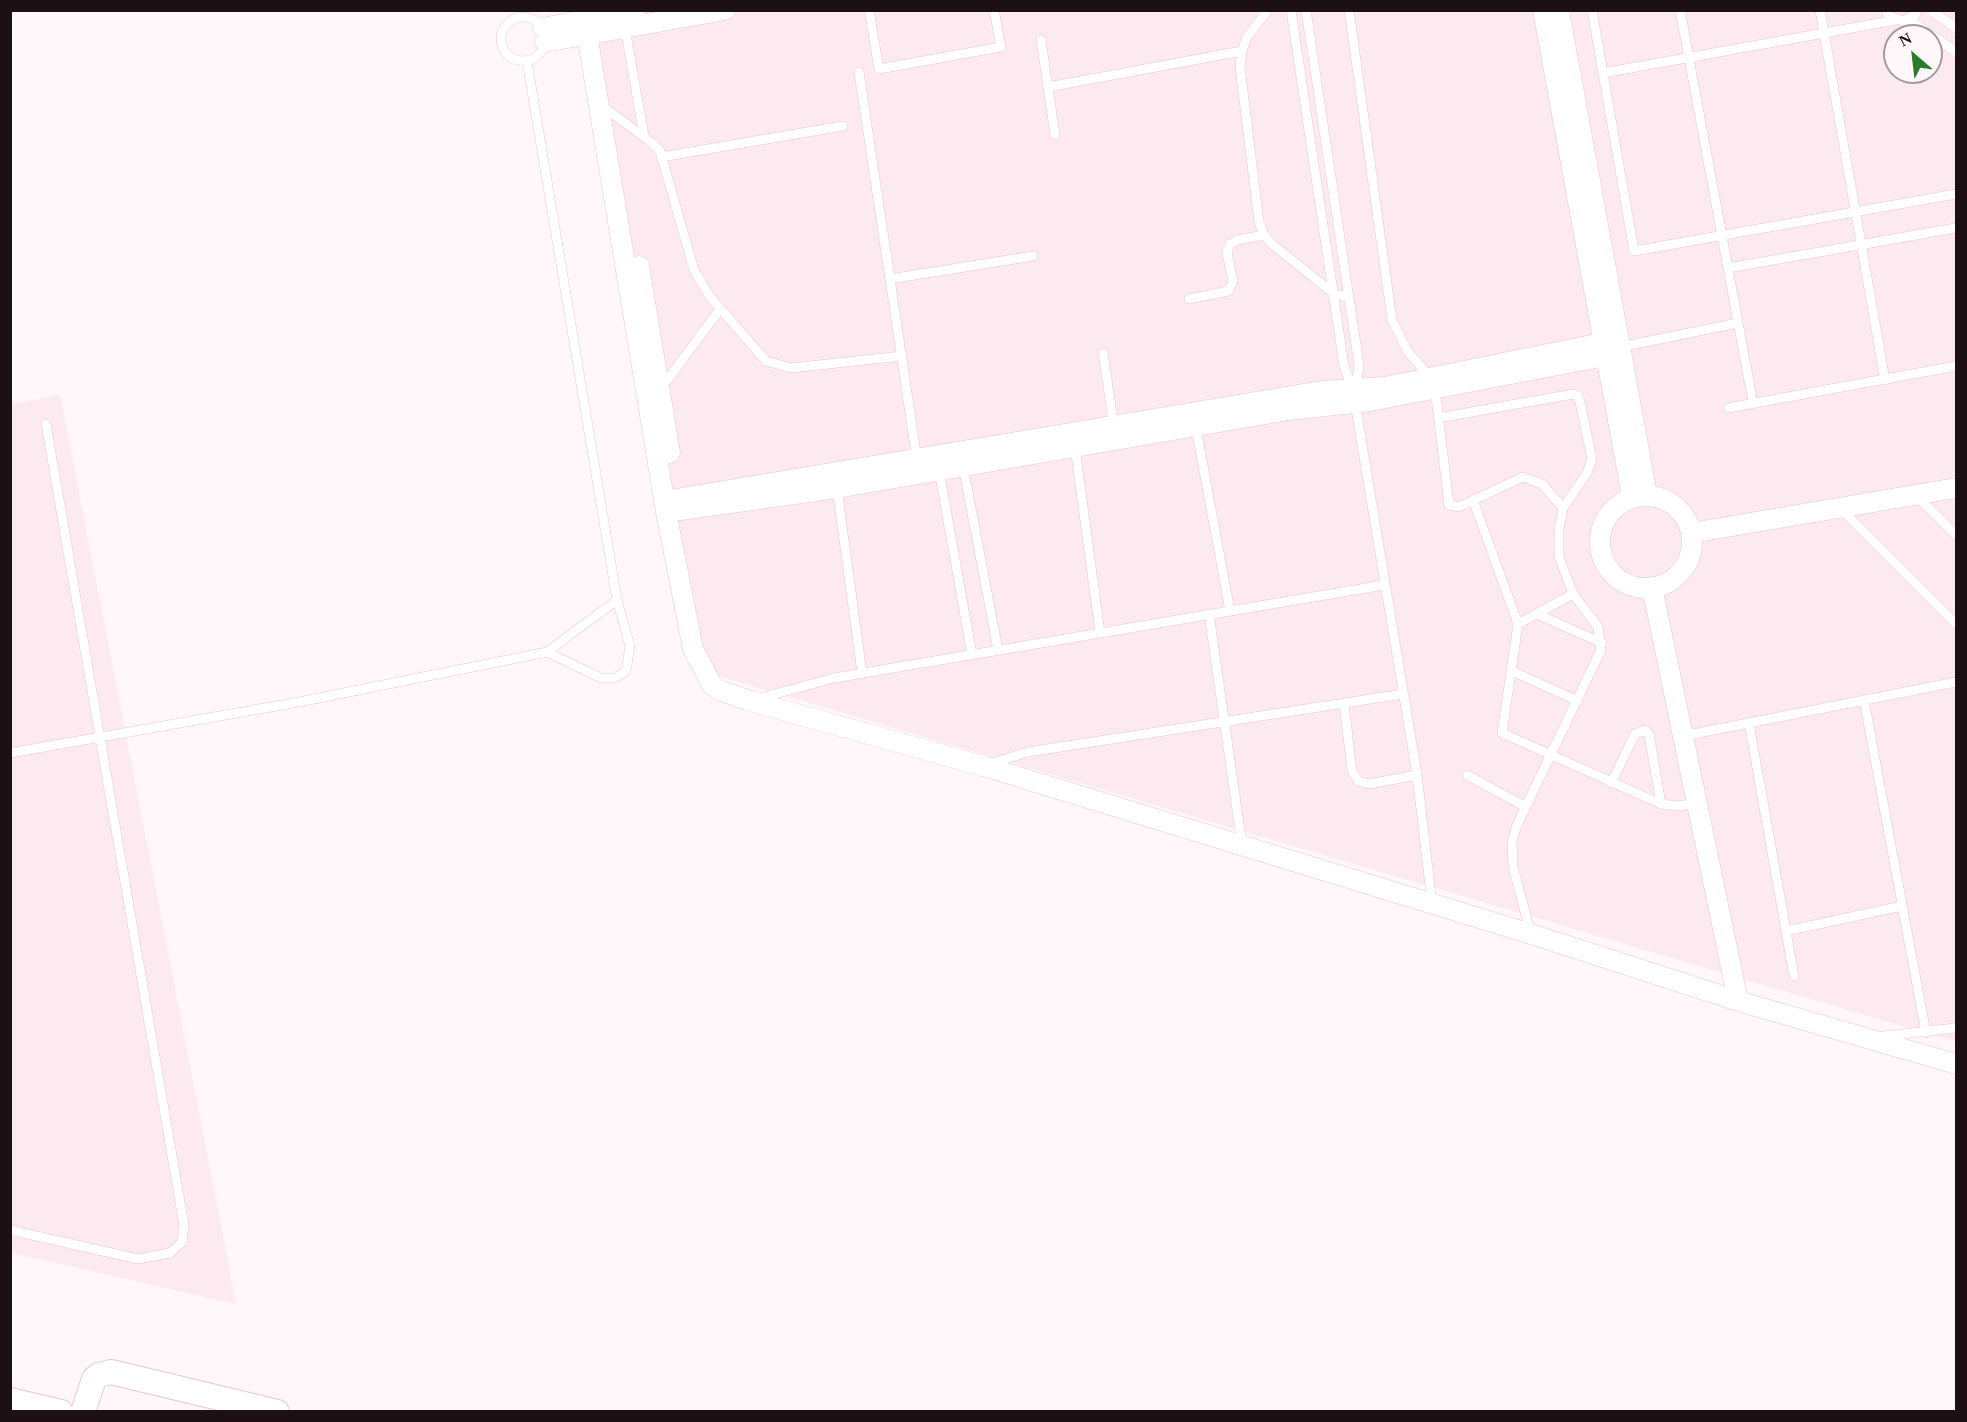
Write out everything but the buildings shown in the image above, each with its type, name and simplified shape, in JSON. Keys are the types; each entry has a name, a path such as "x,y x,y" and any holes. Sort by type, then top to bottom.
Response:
{"street":[{"path":"544,35 635,10"},
{"path":"591,21 625,28 725,10"},
{"path":"1543,10 1640,496"},
{"path":"1558,10 1609,349"},
{"path":"591,21 672,506 693,649 707,679 719,690 750,701 983,766 1432,903 1738,1001 1956,1064"},
{"path":"606,109 660,389 672,506"},
{"path":"928,465 963,466 1074,441 1114,428 1300,409 1609,349"},
{"path":"672,506 1195,420"},
{"path":"1691,533 1956,488"},
{"path":"1640,496 1665,499 1680,510 1691,533 1691,552 1683,569 1670,581 1652,587 1641,588 1619,580 1604,563 1600,552 1599,540 1605,519 1621,502 1640,496"},
{"path":"1652,587 1738,1001"},
{"path":"83,1412 94,1379 111,1372 277,1412"},
{"path":"10,1400 61,1412"}],"lane":[{"path":"869,10 879,69 1001,47 994,10"},
{"path":"1268,10 1247,37 1240,67 1258,222 1264,235 1272,244 1333,293 1349,298"},
{"path":"1291,10 1345,372 1355,397 1384,585 1417,775 1432,903"},
{"path":"1306,10 1359,365 1355,397"},
{"path":"1349,10 1392,320 1408,352 1433,383 1447,501 1455,508 1516,478 1530,477 1542,484 1563,508"},
{"path":"1592,10 1634,251 1956,194"},
{"path":"1680,10 1753,403"},
{"path":"1820,10 1884,380"},
{"path":"1886,10 1896,20"},
{"path":"1909,19 1917,10"},
{"path":"1930,10 1956,28"},
{"path":"518,14 533,19 544,35 539,54 527,61 513,59 501,43 507,23 518,14"},
{"path":"1604,73 1909,19 1956,52"},
{"path":"625,28 644,136"},
{"path":"1041,40 1055,135"},
{"path":"1048,87 1242,51"},
{"path":"527,61 617,600 630,646 626,670 615,678 601,678 547,652"},
{"path":"859,72 902,357 972,655"},
{"path":"606,109 657,147 662,157 688,256 702,284 759,355 782,368 902,357"},
{"path":"662,157 843,126"},
{"path":"1728,268 1956,228"},
{"path":"1189,299 1228,291 1233,282 1227,253 1230,244 1238,240 1264,235"},
{"path":"890,279 1034,256"},
{"path":"660,389 720,309"},
{"path":"1609,349 1738,323"},
{"path":"1103,353 1114,428"},
{"path":"1728,408 1956,366"},
{"path":"1438,418 1573,394 1578,396 1592,459 1591,466 1563,508 1559,530 1559,557 1573,594 1594,620 1602,643 1600,657 1514,833 1511,858 1531,934"},
{"path":"1195,420 1230,611"},
{"path":"10,1230 138,1259 170,1254 182,1242 184,1225 46,424"},
{"path":"1074,441 1100,633"},
{"path":"963,466 998,650"},
{"path":"836,480 862,673"},
{"path":"1916,495 1956,535"},
{"path":"1473,500 1518,624 1502,733 1661,804 1679,806 1697,803"},
{"path":"1840,508 1956,624"},
{"path":"750,701 806,684 862,673 1384,585"},
{"path":"1518,624 1573,594"},
{"path":"10,753 299,702 547,652 617,600"},
{"path":"1209,614 1242,845"},
{"path":"1537,614 1602,643"},
{"path":"1512,671 1578,701"},
{"path":"1683,736 1956,682"},
{"path":"983,766 1028,752 1403,694"},
{"path":"1864,700 1926,1033"},
{"path":"1344,704 1352,771 1358,781 1370,784 1417,775"},
{"path":"1749,723 1794,976"},
{"path":"1611,783 1635,734 1645,730 1649,734 1661,804"},
{"path":"1467,776 1526,807"},
{"path":"1786,931 1902,906"},
{"path":"1854,1034 1926,1033 1956,1028"}],"shaded area":[{"path":"588,11 1956,11 1956,1042 698,670"},
{"path":"60,395 236,1304 11,1253 11,404"}]}
